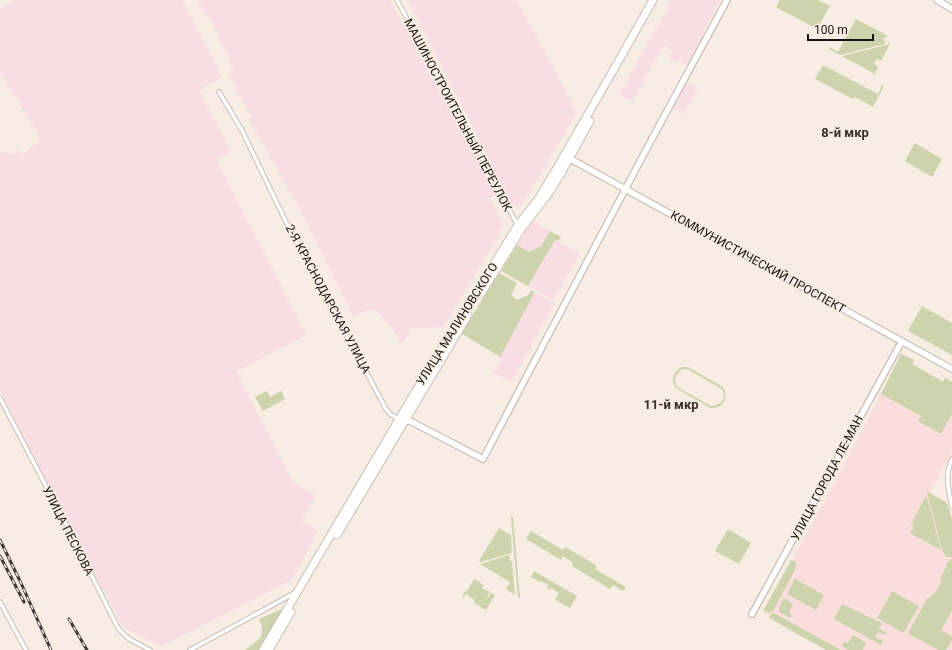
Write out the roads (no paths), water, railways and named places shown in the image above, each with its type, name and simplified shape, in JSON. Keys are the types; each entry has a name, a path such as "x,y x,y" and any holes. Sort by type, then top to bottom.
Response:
{"highway":[{"name":"УЛИЦА МАЛИНОВСКОГО","path":"263,650 520,227 546,197 559,176 567,157 652,0"},
{"name":"УЛИЦА МАЛИНОВСКОГО","path":"567,157 658,0"},
{"name":"УЛИЦА МАЛИНОВСКОГО","path":"269,650 402,419"}],"main road":[{"path":"936,0 952,8"}],"street":[{"name":"МАШИНОСТРОИТЕЛЬНЫЙ ПЕРЕУЛОК","path":"397,0 520,227"},
{"path":"625,189 727,0"},
{"name":"2-Я КРАСНОДАРСКАЯ УЛИЦА","path":"219,92 243,132 286,222 386,410 391,415 410,421 483,459 625,189"},
{"name":"КОММУНИСТИЧЕСКИЙ ПРОСПЕКТ","path":"567,157 952,369"},
{"name":"УЛИЦА ГОРОДА ЛЕ-МАН","path":"752,614 902,341"},
{"name":"УЛИЦА ПЕСКОВА","path":"0,398 118,628 129,639 150,650"},
{"path":"952,459 949,465 947,480 952,507"},
{"path":"190,650 299,589"},
{"path":"0,602 25,649 20,650"}],"railway":[{"path":"0,540 51,650"},
{"path":"0,556 24,602"},
{"path":"69,619 87,650"}],"district":[{"name":"8-й мкр","path":"845,132"},
{"name":"11-й мкр","path":"671,404"}]}
